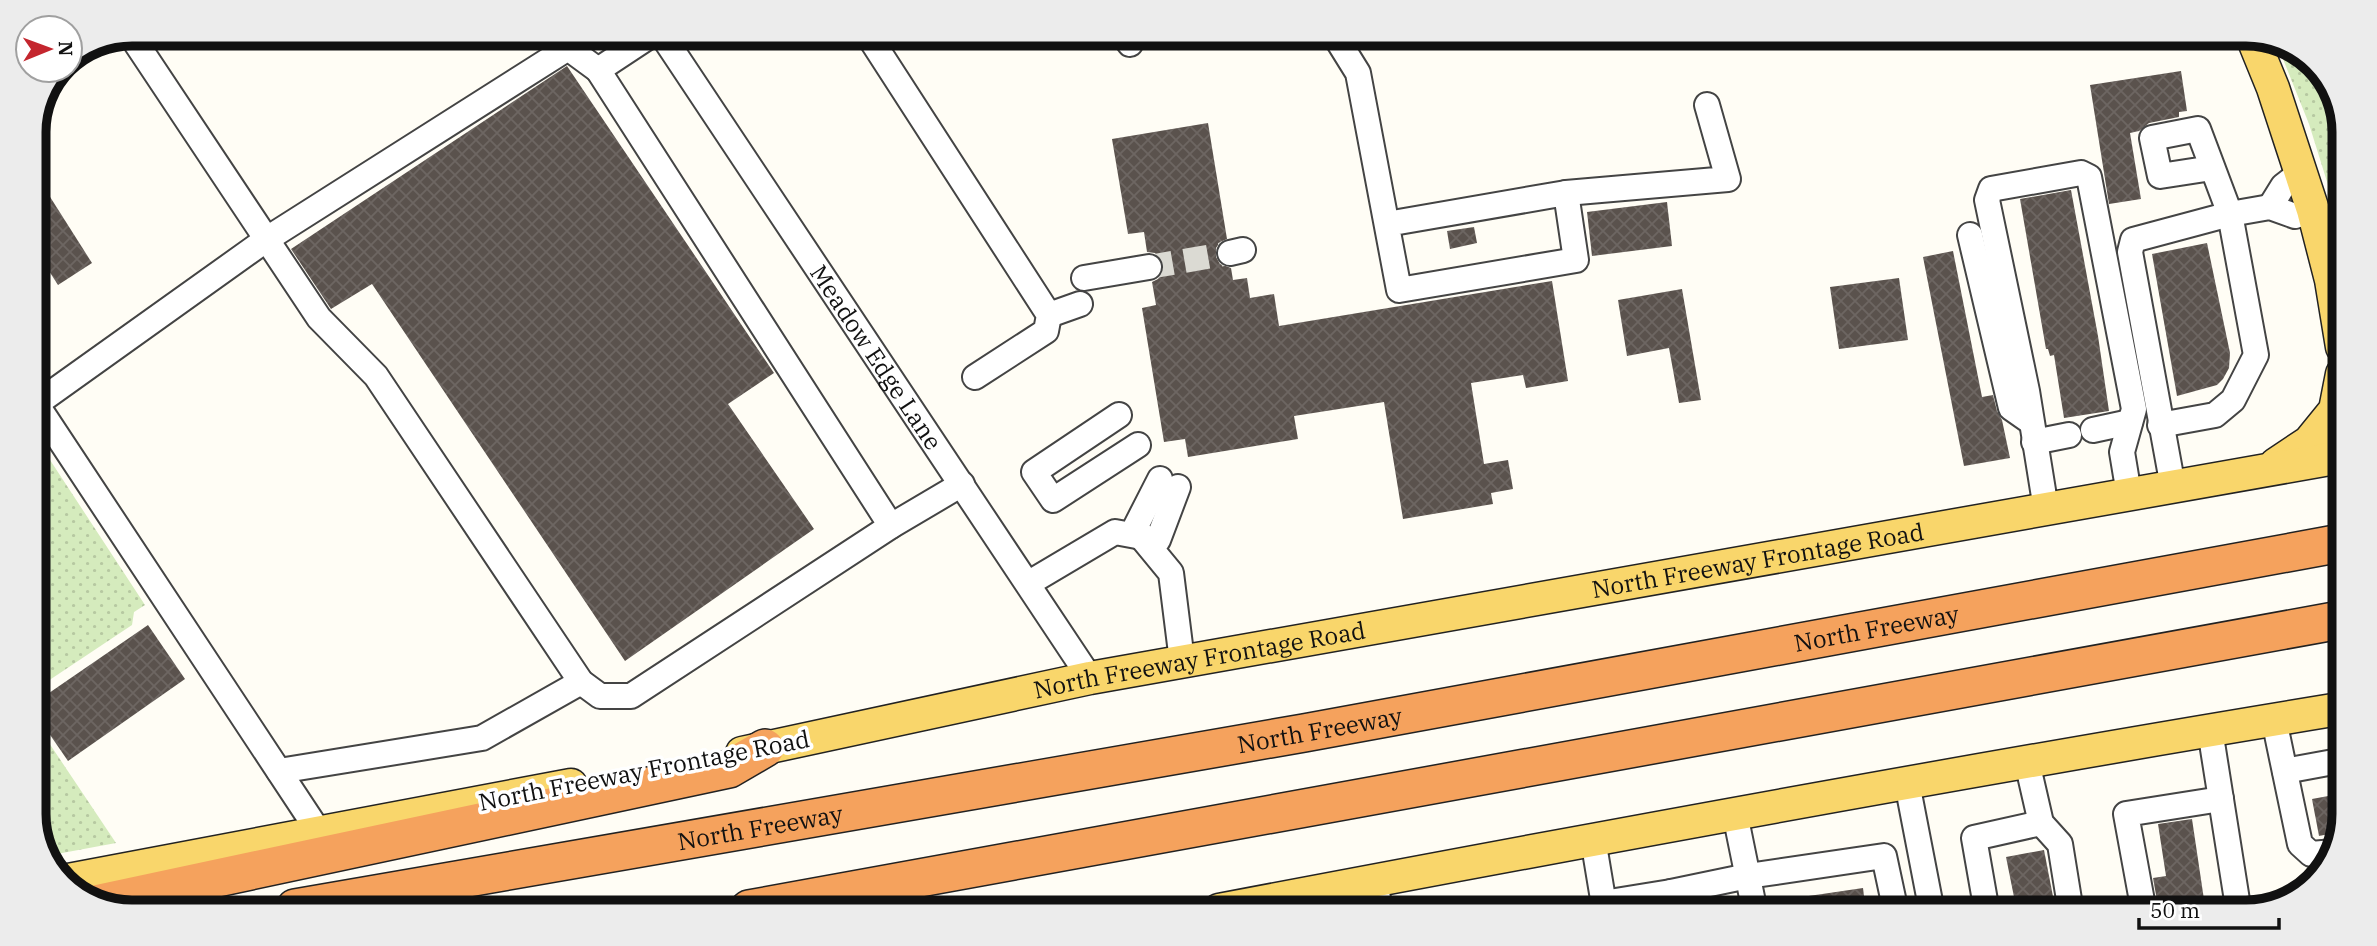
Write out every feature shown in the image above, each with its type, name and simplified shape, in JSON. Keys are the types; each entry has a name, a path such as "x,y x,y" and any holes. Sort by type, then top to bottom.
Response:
{"highway":[{"name":"North Freeway","path":"341,900 1290,735 2332,545"},
{"path":"799,900 2332,622"},
{"path":"117,899 729,769 765,748"}],"main road":[{"path":"2256,47 2273,88 2313,210 2331,280"},
{"path":"2267,470 2309,442 2331,414"},
{"name":"North Freeway Frontage Road","path":"75,879 765,748 1090,678 2331,459"},
{"path":"1325,900 1378,895 1592,839 2332,710"}],"street":[{"path":"138,46 319,318 376,376 581,682 600,696 632,696 891,526 962,484"},
{"path":"598,70 634,46"},
{"name":"Meadow Edge Lane","path":"669,46 1030,583 1090,678"},
{"path":"875,46 1049,315 1046,331 975,377"},
{"path":"1341,46 1358,72 1399,290 1576,260 1566,193"},
{"path":"46,393 267,239 568,48 598,70 891,526"},
{"path":"1387,224 1566,193 1728,179 1707,105"},
{"path":"2161,425 2215,415 2233,400 2256,355 2230,214 2212,168"},
{"path":"2046,509 2027,391 1987,200 1991,190 2081,173 2089,177 2134,409 2122,452 2129,494"},
{"path":"2270,207 2283,186 2300,173"},
{"path":"2173,487 2161,425 2136,245 2230,214 2270,207 2295,216 2313,210"},
{"path":"1970,235 2011,408 2032,432 2081,432 2130,422"},
{"path":"1084,278 1149,267"},
{"path":"1049,315 1080,304"},
{"path":"1119,415 1034,472 1053,500 1138,445"},
{"path":"46,418 319,832"},
{"path":"1030,583 1115,532 1158,541 1169,483"},
{"path":"1143,539 1171,573 1182,661"},
{"path":"279,771 482,738 581,682"},
{"path":"2274,720 2300,844 2319,859"},
{"path":"2210,730 2237,900"},
{"path":"2027,762 2040,823 2060,844 2069,900"},
{"path":"2285,771 2332,762"},
{"path":"1907,783 1929,900"},
{"path":"2142,900 2126,814 2221,799"},
{"path":"1735,814 1753,900"},
{"path":"1985,900 1974,838 2040,823"},
{"path":"1592,839 1603,900"},
{"path":"1678,900 1748,876 1884,856 1894,900"}],"green space":[{"path":"2280,53 2298,63 2314,79 2327,104 2331,125 2331,195 2309,124"},
{"path":"46,454 145,605 134,612 132,625 46,682"},
{"path":"46,738 116,843 55,854 46,821"}],"building":[{"path":"567,66 774,373 728,404 814,529 625,661 372,284 331,309 291,249"},
{"path":"2181,71 2187,111 2179,112 2179,117 2149,123 2139,131 2130,133 2141,199 2109,204 2090,85"},
{"path":"1208,123 1227,239 1220,242 1216,248 1216,257 1220,264 1231,268 1233,280 1247,278 1250,298 1274,294 1279,326 1552,281 1568,381 1526,388 1523,375 1471,383 1484,464 1508,460 1513,489 1491,493 1493,504 1403,519 1384,402 1294,416 1298,439 1188,457 1185,439 1164,442 1142,308 1156,305 1152,282 1163,273 1163,264 1155,253 1147,252 1144,232 1128,234 1112,139"},
{"path":"46,190 92,263 58,285 46,266"},
{"path":"2071,190 2109,411 2064,418 2054,355 2050,356 2046,349 2020,199"},
{"path":"1667,202 1672,246 1592,256 1587,212"},
{"path":"1474,227 1477,243 1450,249 1447,231"},
{"path":"2207,243 2230,353 2229,368 2217,385 2177,396 2152,254"},
{"path":"1953,251 1982,397 1993,395 2002,420 2010,458 1964,466 1923,257"},
{"path":"1899,278 1908,340 1839,349 1830,287"},
{"path":"1682,289 1701,400 1679,403 1669,348 1627,356 1618,300"},
{"path":"148,625 185,679 68,761 46,729 46,695"},
{"path":"2332,795 2329,834 2319,836 2312,799"},
{"path":"2192,819 2204,900 2157,900 2153,878 2166,876 2158,824"},
{"path":"2044,850 2054,900 2015,900 2006,857"},
{"path":"1863,888 1864,900 1782,900"}],"tunnel":[{"path":"1149,267 1230,253"}]}
